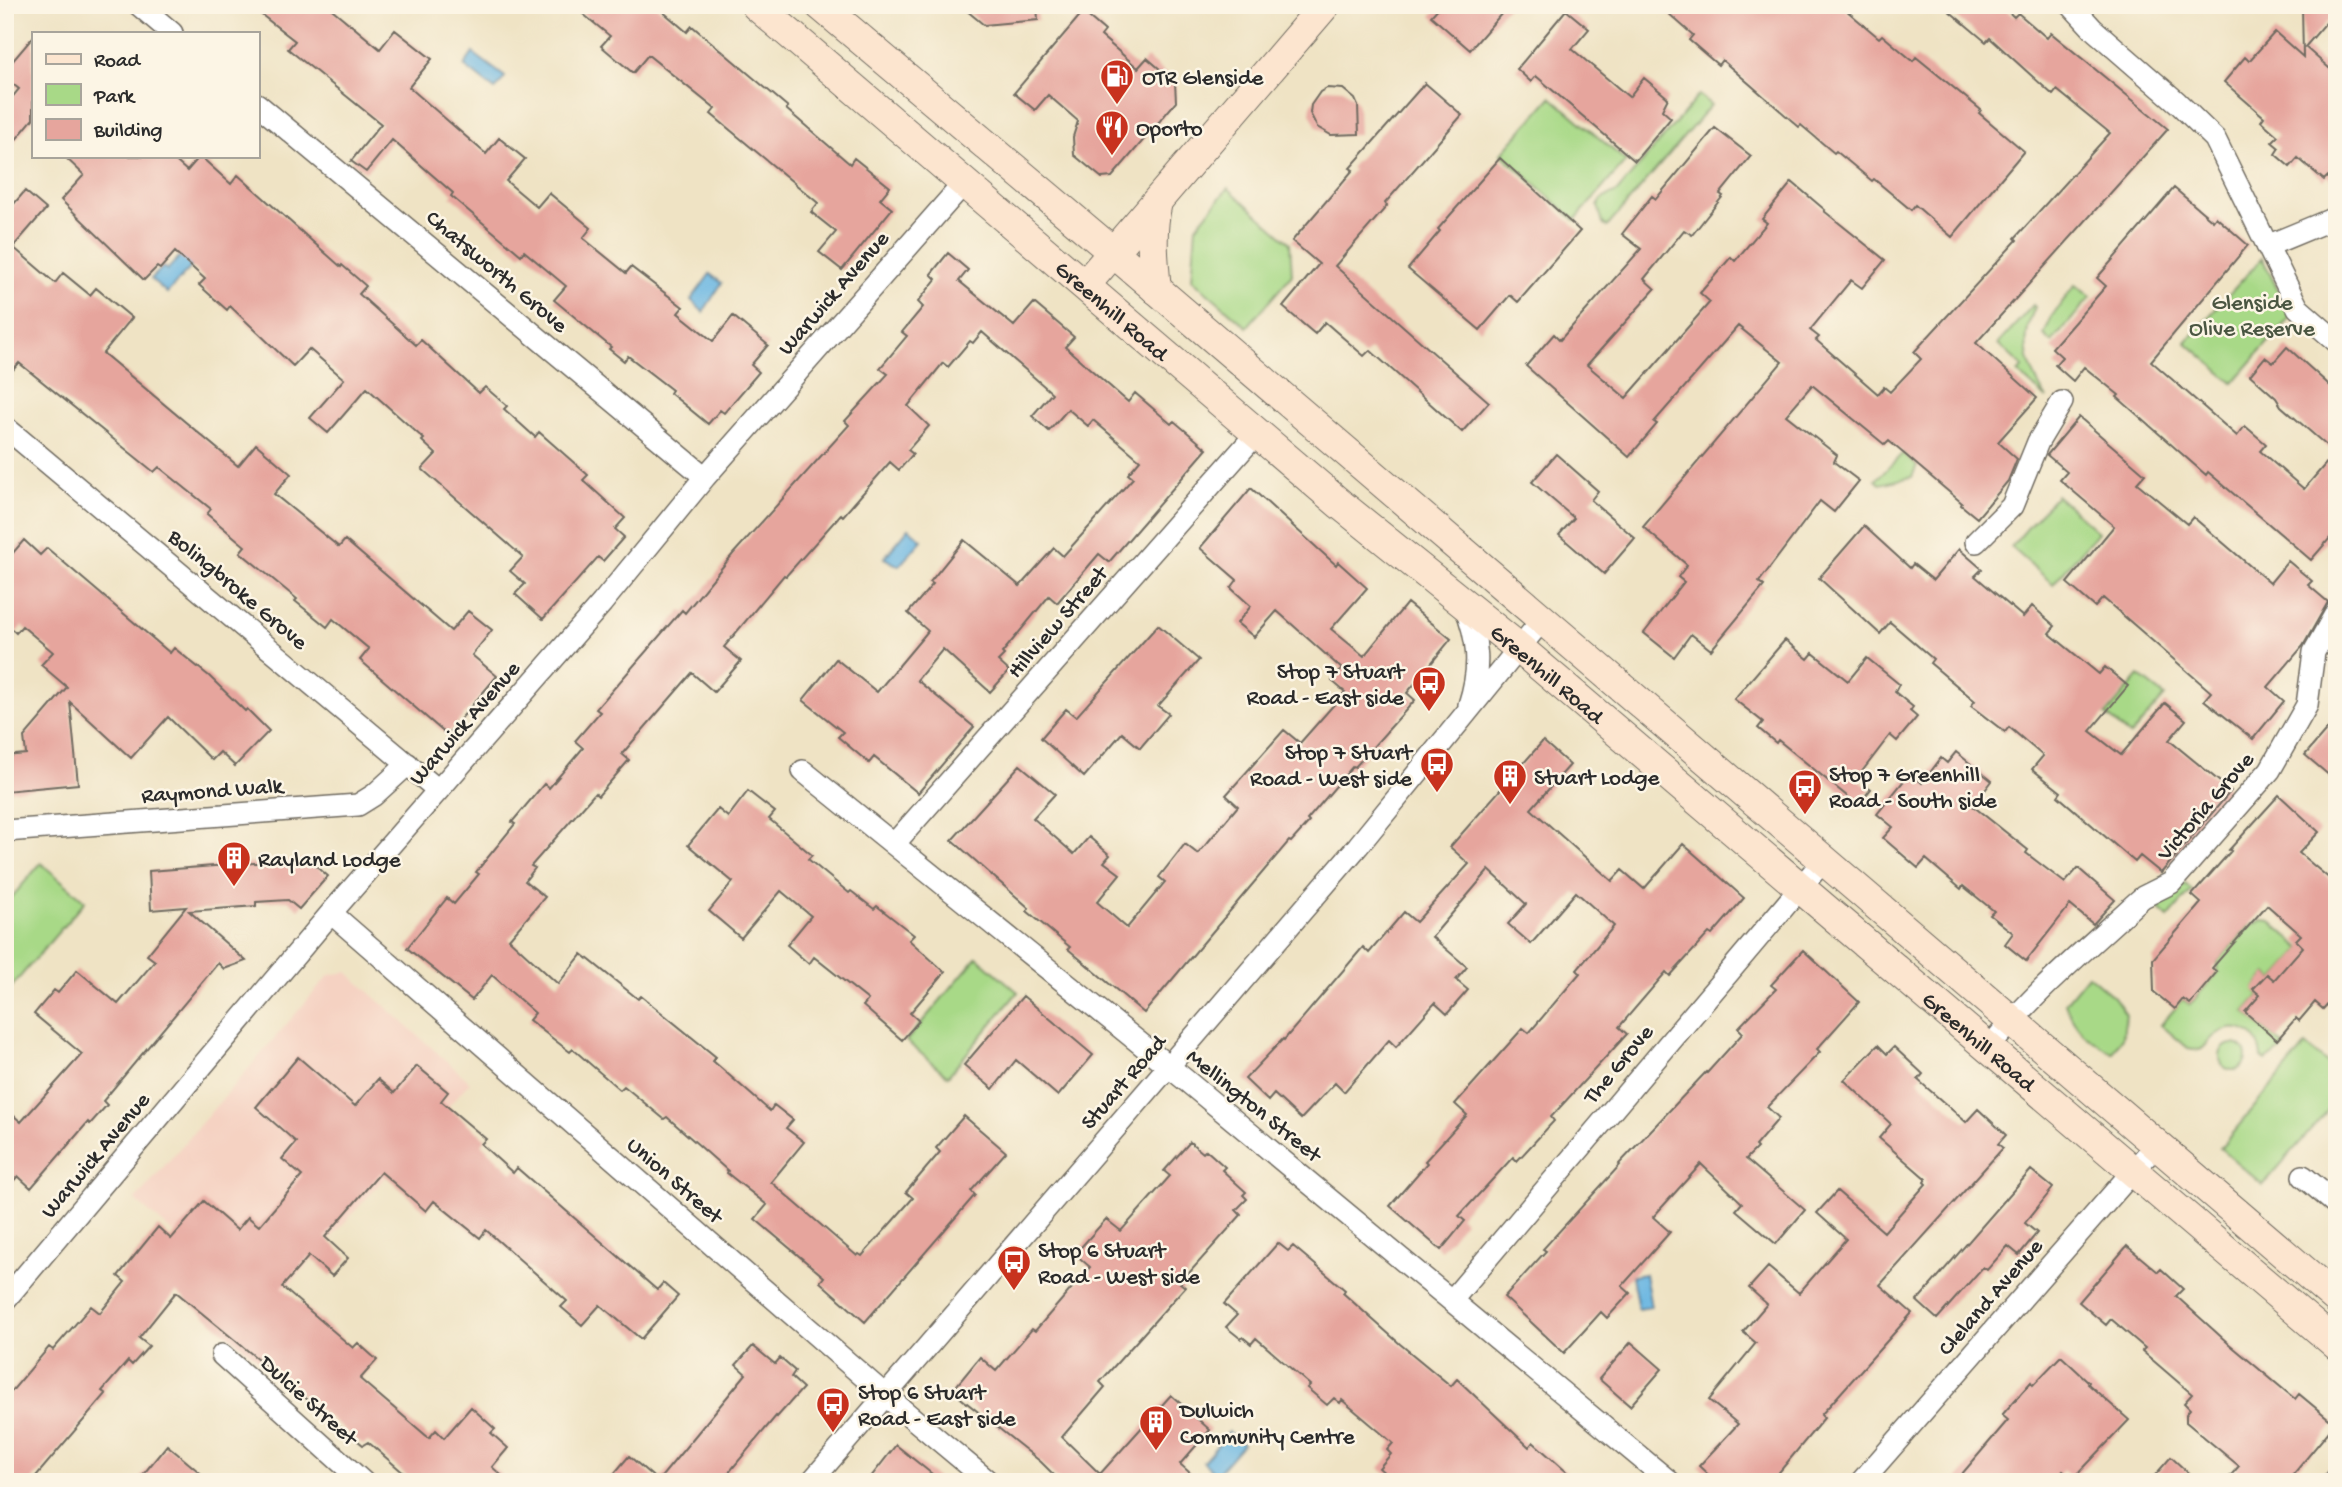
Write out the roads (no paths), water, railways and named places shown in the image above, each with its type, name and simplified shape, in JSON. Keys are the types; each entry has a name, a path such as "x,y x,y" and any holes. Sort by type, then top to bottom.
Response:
{"main road":[{"name":"Greenhill Road","path":"756,5 1256,433 1519,648 2337,1345"},
{"name":"Greenhill Road","path":"820,5 1114,252 2337,1299"},
{"path":"1085,285 1325,5"},
{"path":"941,107 964,183"},
{"path":"1156,289 1152,243 1157,202"}],"street":[{"path":"139,5 171,32"},
{"path":"2071,5 2093,29 2215,139 2298,308 2337,342"},
{"name":"Chatsworth Grove","path":"259,106 705,477"},
{"name":"Warwick Avenue","path":"5,1300 331,913 602,603 705,477 964,183"},
{"path":"2267,246 2337,216"},
{"path":"1976,542 2012,506 2038,442 2063,401"},
{"name":"Bolingbroke Grove","path":"5,427 438,790"},
{"name":"Hillview Street","path":"895,844 1256,433"},
{"name":"Stuart Road","path":"1464,604 1475,630 1477,666 1475,688 1468,711"},
{"name":"Victoria Grove","path":"1989,1048 2011,1021 2143,897 2172,883 2270,770 2307,705 2314,652 2337,611"},
{"name":"Stuart Road","path":"811,1482 1358,846 1542,620"},
{"name":"Raymond Walk","path":"5,831 358,804 374,795 408,764"},
{"name":"Mellington Street","path":"803,771 1168,1067 1670,1482"},
{"name":"The Grove","path":"1452,1300 1823,861"},
{"name":"Union Street","path":"331,913 886,1396 989,1482"},
{"name":"Cleland Avenue","path":"1861,1482 2156,1145"},
{"path":"2303,1175 2337,1205"},
{"name":"Dulcie Street","path":"222,1355 363,1482"}],"water":[{"path":"473,53 505,77 495,90 464,66"},
{"path":"183,253 194,264 167,293 151,279 163,267 167,270"},
{"path":"710,274 722,283 703,312 691,300"},
{"path":"909,528 922,540 899,566 884,558"},
{"path":"1645,1274 1651,1307 1638,1309 1632,1276"},
{"path":"1229,1432 1243,1444 1217,1474 1203,1462"}],"place":[{"name":"OTR Glenside","path":"1117,106"},
{"name":"Oporto","path":"1112,157"},
{"name":"Stop 7 Stuart Road - East side","path":"1429,713"},
{"name":"Stop 7 Stuart Road - West side","path":"1437,794"},
{"name":"Stuart Lodge","path":"1510,806"},
{"name":"Stop 7 Greenhill Road - South side","path":"1805,816"},
{"name":"Rayland Lodge","path":"234,888"},
{"name":"Stop 6 Stuart Road - West side","path":"1014,1292"},
{"name":"Stop 6 Stuart Road - East side","path":"833,1434"},
{"name":"Dulwich Community Centre","path":"1156,1452"}],"park label":[{"name":"Glenside Olive Reserve","path":"2252,314"}]}
